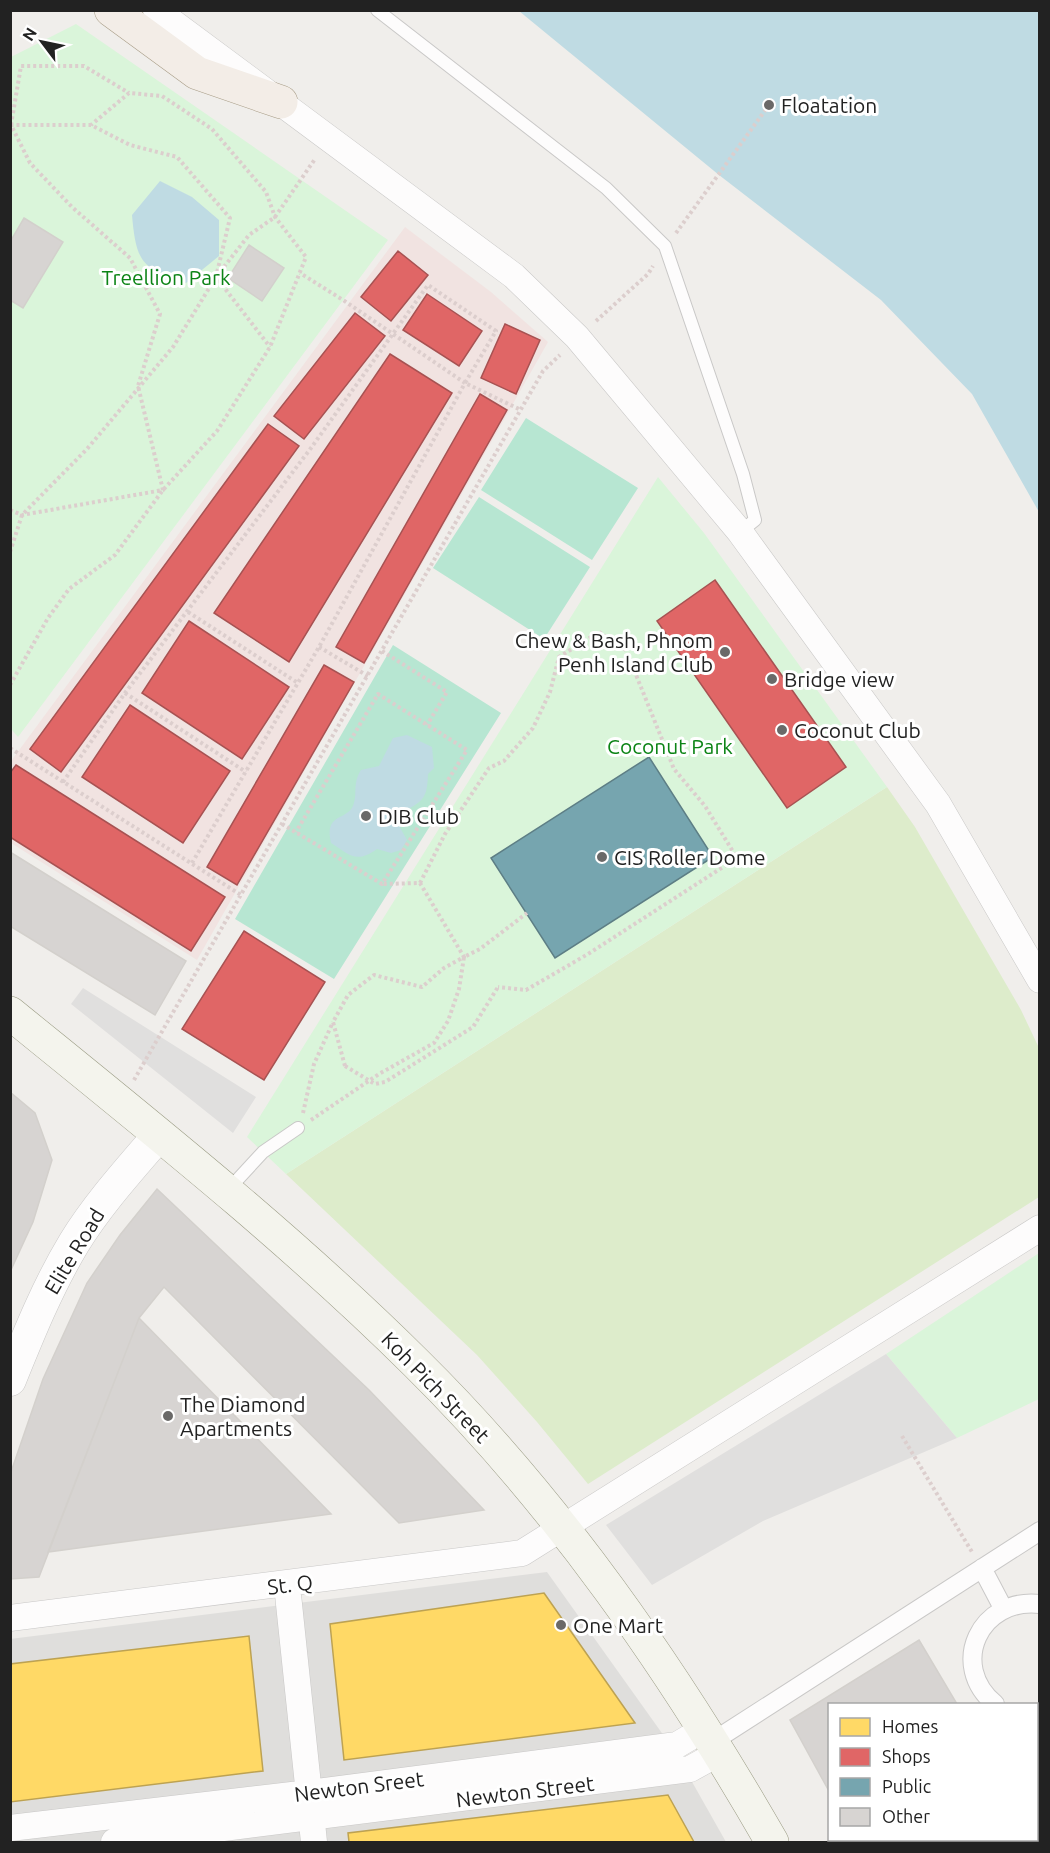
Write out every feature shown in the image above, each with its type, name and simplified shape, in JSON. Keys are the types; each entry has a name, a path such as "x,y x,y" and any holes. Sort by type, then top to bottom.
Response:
{"main road":[{"path":"111,10 197,73 281,102"},
{"name":"Koh Pich Street","path":"10,1013 227,1191 338,1288 418,1365 537,1496 563,1529 654,1653 772,1842"}],"street":[{"path":"156,10 514,276 577,337 740,532 938,804 1040,981"},
{"name":"Elite Road","path":"10,1380 34,1323 74,1243 99,1206 159,1135"},
{"name":"St. Q","path":"10,1618 287,1585 522,1553 1040,1228"},
{"path":"711,1741 1040,1531"},
{"path":"981,1568 1003,1608"},
{"path":"287,1585 313,1831"},
{"path":"994,1703 978,1685 972,1654 976,1639 985,1623 1003,1608 1026,1602 1040,1604"},
{"name":"Newton Sreet","path":"10,1828 309,1793 711,1741"},
{"name":"Newton Street","path":"114,1842 313,1831 690,1769 711,1741"}],"lane":[{"path":"377,10 606,188 665,246 743,474 755,520 740,532"},
{"path":"227,1191 263,1152 298,1128"}],"path":[{"path":"10,685 48,618 69,589 115,555 163,490 217,431 270,347 306,257 275,217 266,192 212,129 162,96 129,93 84,66 21,66 11,125 30,163 72,207 130,258 160,314 138,386 163,490"},
{"path":"91,125 129,93"},
{"path":"116,1100 137,1076 543,372 577,337 648,274 665,246 769,105"},
{"path":"11,125 91,125 130,145 177,157 231,218 216,277"},
{"path":"10,552 22,515 87,449 173,347 216,277 249,235 275,217 330,138"},
{"path":"300,273 465,383 521,410"},
{"path":"216,277 270,347"},
{"path":"63,782 125,693 311,448 428,285 496,331 319,647 192,863"},
{"path":"10,510 22,515 163,490"},
{"path":"188,612 298,683"},
{"path":"333,1022 345,1066 375,1084 385,1082 473,1027 498,987 526,990 588,954 737,858 705,806 674,769 626,650 599,632 559,657 549,692 532,728 504,761 489,768 445,834 420,883"},
{"path":"319,647 368,676"},
{"path":"382,651 447,692 427,725"},
{"path":"125,693 246,772"},
{"path":"296,832 378,694 467,750 382,884"},
{"path":"10,748 241,895"},
{"path":"282,824 382,884 420,883"},
{"path":"298,1128 379,1074 434,1043 452,1010 465,957 420,883"},
{"path":"298,1128 314,1064 348,995 374,975 422,987 444,968 480,949 526,913"},
{"path":"902,1436 969,1548"}],"shaded area":[{"path":"405,227 491,292 548,342 197,960 11,843 11,761"},
{"path":"83,988 256,1097 233,1133 71,1004"},
{"path":"886,1354 957,1438 763,1521 652,1585 606,1525"},
{"path":"547,1572 674,1750 726,1842 11,1842 10,1639"}],"green space":[{"name":"Treellion Park","path":"76,24 388,240 18,737 11,729 11,57"},
{"path":"526,418 638,488 592,560 481,490"},
{"name":"Coconut Park","path":"658,477 704,533 887,787 286,1174 247,1137"},
{"path":"479,497 590,567 544,639 433,568"},
{"name":"DIB Club","path":"393,645 501,713 334,979 235,919"},
{"path":"887,787 915,827 1021,1010 1039,1048 1039,1197 588,1484 477,1355 286,1174"},
{"path":"1039,1253 1039,1399 957,1438 886,1354"}],"water":[{"path":"519,11 1039,11 1039,512 972,394 881,300 719,175"},
{"path":"160,181 192,197 219,220 219,256 186,283 159,273 150,267 139,253 136,243 132,215"},
{"path":"407,735 432,747 434,768 428,774 425,795 414,806 401,813 398,824 407,840 401,850 391,853 377,849 364,856 348,854 331,843 330,827 353,806 361,770 379,766 393,738"}],"building: Homes":[{"path":"544,1593 635,1723 344,1760 330,1624"},
{"path":"249,1636 263,1771 10,1802 10,1664"},
{"path":"668,1795 694,1842 349,1842 348,1833"}],"building: Shops":[{"path":"398,251 428,275 391,321 361,297"},
{"path":"427,294 482,331 459,366 403,330"},
{"path":"355,313 385,336 304,439 274,416"},
{"path":"505,324 540,340 516,394 481,378"},
{"path":"390,354 452,393 289,662 214,613"},
{"path":"480,394 507,410 364,663 336,647"},
{"path":"268,424 299,446 61,772 30,749"},
{"path":"715,580 846,767 787,808 657,621"},
{"path":"189,621 289,687 242,759 142,693"},
{"path":"324,665 354,682 237,885 207,867"},
{"path":"130,705 230,771 183,843 82,777"},
{"path":"16,765 225,897 191,951 10,837 10,773"},
{"path":"244,931 325,982 264,1080 182,1029"}],"building: Public":[{"name":"CIS Roller Dome","path":"649,757 713,857 555,958 491,858"}],"building: Other":[{"path":"24,218 63,242 23,308 10,300 10,242"},
{"path":"249,245 284,268 262,301 228,278"},
{"path":"10,852 186,961 155,1015 10,926"},
{"path":"10,1092 35,1113 52,1160 33,1222 10,1272"},
{"path":"157,1189 369,1390 484,1510 399,1523 164,1287 139,1318 39,1577 10,1579 10,1475 43,1379 87,1283 120,1235"},
{"name":"The Diamond Apartments","path":"139,1318 331,1514 48,1552"},
{"path":"919,1640 956,1703 828,1703 828,1789 790,1720"},
{"path":"856,1841 1034,1842 856,1842"}],"place":[{"name":"Floatation","path":"769,105"},
{"name":"Chew & Bash, Phnom Penh Island Club","path":"725,652"},
{"name":"Bridge view","path":"772,679"},
{"name":"Coconut Club","path":"782,730"},
{"name":"DIB Club","path":"366,816"},
{"name":"CIS Roller Dome","path":"602,857"},
{"name":"The Diamond Apartments","path":"168,1416"},
{"name":"One Mart","path":"561,1625"}]}
